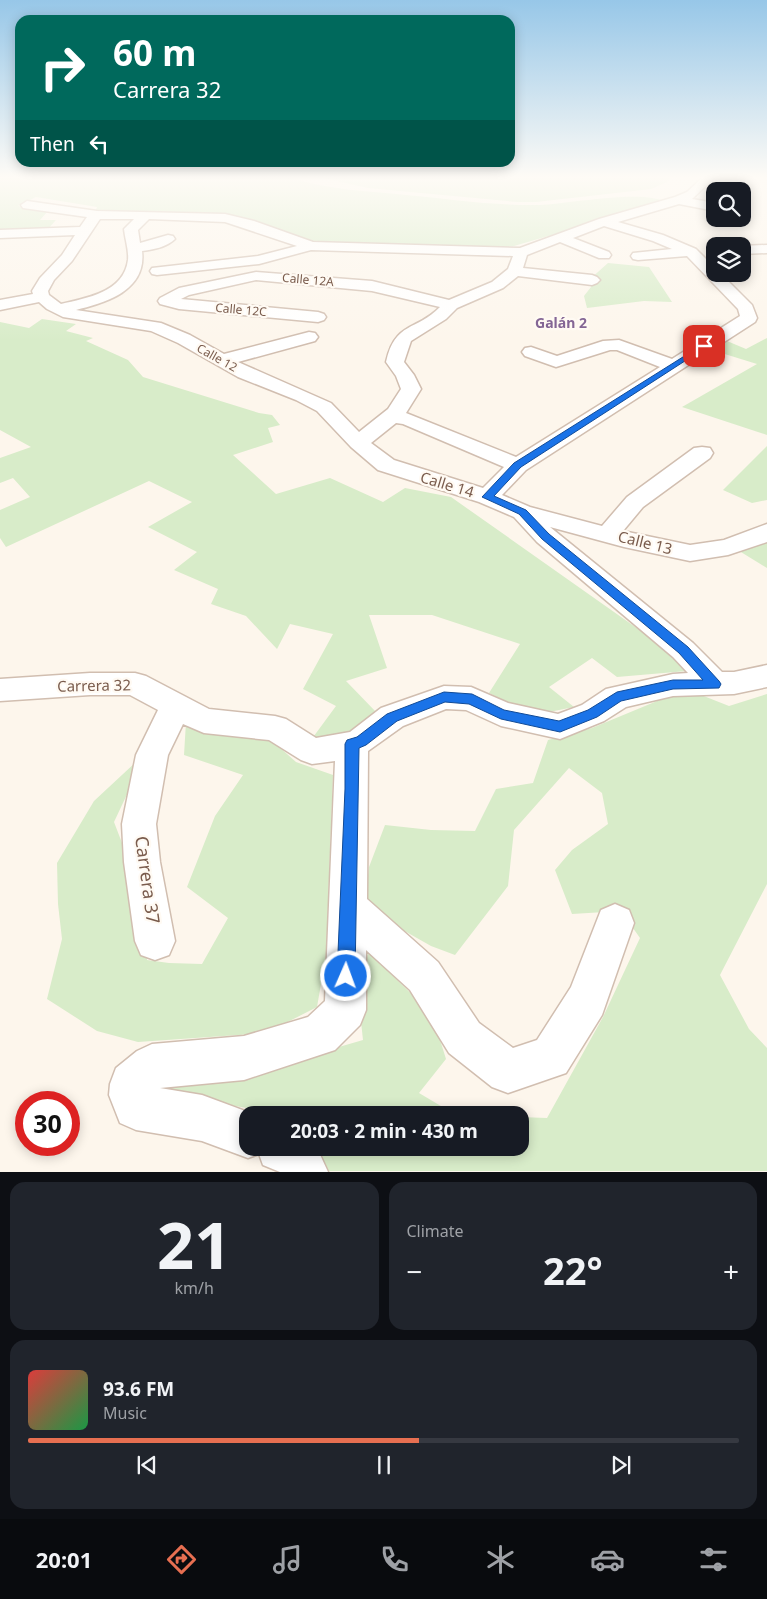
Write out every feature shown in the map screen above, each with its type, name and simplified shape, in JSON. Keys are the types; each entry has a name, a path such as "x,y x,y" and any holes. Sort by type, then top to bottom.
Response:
{"street":[{"path":"0,234 48,232"},
{"path":"83,232 66,259 44,281 40,291 42,297 59,310 100,300 125,283 135,261 131,232"},
{"path":"270,232 310,246"},
{"path":"156,271 259,260 310,246 521,252 575,232"},
{"path":"487,497 518,465 749,318 753,308 699,252 658,238 646,232"},
{"path":"559,237 604,255"},
{"path":"134,248 150,246 168,239"},
{"path":"751,250 767,250"},
{"path":"358,443 393,417 403,405 411,389 395,362 397,348 405,337 416,328 440,316 451,305 485,292 499,284 514,272 521,252"},
{"path":"638,256 699,252"},
{"path":"254,293 259,260"},
{"path":"514,272 592,280"},
{"name":"Calle 12A","path":"172,302 184,290 254,293 372,286 451,305"},
{"name":"Calle 12C","path":"172,302 254,293 318,317"},
{"path":"0,305 42,297"},
{"name":"Calle 12","path":"59,310 69,314 155,327 184,339 245,373 303,396 324,407 358,443"},
{"path":"223,360 309,337"},
{"path":"531,352 556,362 609,345 619,345 675,366"},
{"path":"393,417 408,419 518,465"},
{"name":"Calle 14","path":"358,443 386,465 487,497 522,512 546,537 683,650 715,684"},
{"path":"608,534 635,502 664,494 702,453"},
{"name":"Calle 13","path":"522,512 690,553 728,547 761,536 767,531"},
{"name":"Carrera 32","path":"0,690 90,684 135,684 204,721 275,728 312,751 339,748 361,742 392,717 444,697 472,700 501,714 560,727 593,713 617,696 673,685 734,683 767,676"},
{"name":"Carrera 37","path":"155,941 142,862 139,824 152,755 176,705"},
{"path":"239,1132 202,1118 136,1107 131,1095 132,1084 152,1066 244,1058 320,1035 345,1010 352,744"},
{"path":"348,907 424,976 464,1038 508,1072 551,1058 587,1000 615,923"},
{"path":"297,1156 304,1172"}],"green space":[{"path":"279,232 563,232 514,246 495,248 313,244"},
{"path":"608,263 649,267 672,302 644,301 587,308 584,296 591,287 589,280"},
{"path":"42,319 76,324 66,331 93,338 86,341 128,360 143,377 259,413 272,415 280,425 268,428 273,442 233,455 276,494 330,478 383,502 405,488 451,497 692,667 687,671 617,677 592,658 549,687 574,707 534,715 489,693 520,644 432,615 369,615 387,668 346,681 377,713 344,737 311,740 336,706 303,689 333,634 290,624 277,649 246,616 211,604 218,589 174,570 197,552 148,527 192,502 149,481 6,547 0,538 0,510 30,497 13,478 0,483 0,458 31,447 0,430 0,322 29,328"},
{"path":"767,338 767,435 682,407 757,364 715,351 727,341 746,349"},
{"path":"767,446 767,500 752,503 723,490"},
{"path":"767,534 767,568 736,549"},
{"path":"686,689 729,706 767,694 767,884 720,975 749,1029 767,1048 767,1171 320,1171 317,1156 529,1156 529,1117 547,1118 603,1017 640,938 621,911 572,914 555,870 572,850 608,824 602,793 569,768 514,830 508,886 455,955 431,946 364,908 369,867 385,825 431,830 475,831 496,789 533,783 548,740 592,728"},
{"path":"186,722 263,738 278,746 296,762 333,775 326,955 317,1007 266,1033 138,1042 97,1031 47,999 62,939 58,904 57,863 94,801 137,761 138,771 114,822 127,856 143,915 147,960 202,964 228,918 187,887 215,816 243,775 184,755"},
{"path":"370,945 385,968 432,1014 446,1059 419,1093 441,1106 239,1107 170,1095 159,1076 243,1080 363,1040 358,994"}],"district":[{"name":"Galán 2","path":"561,323"}],"route":[{"path":"346,976 352,744 361,742 392,717 444,697 472,700 501,714 560,727 593,713 617,696 673,685 715,684 683,650 546,537 522,512 487,497 518,465 704,346"}]}
